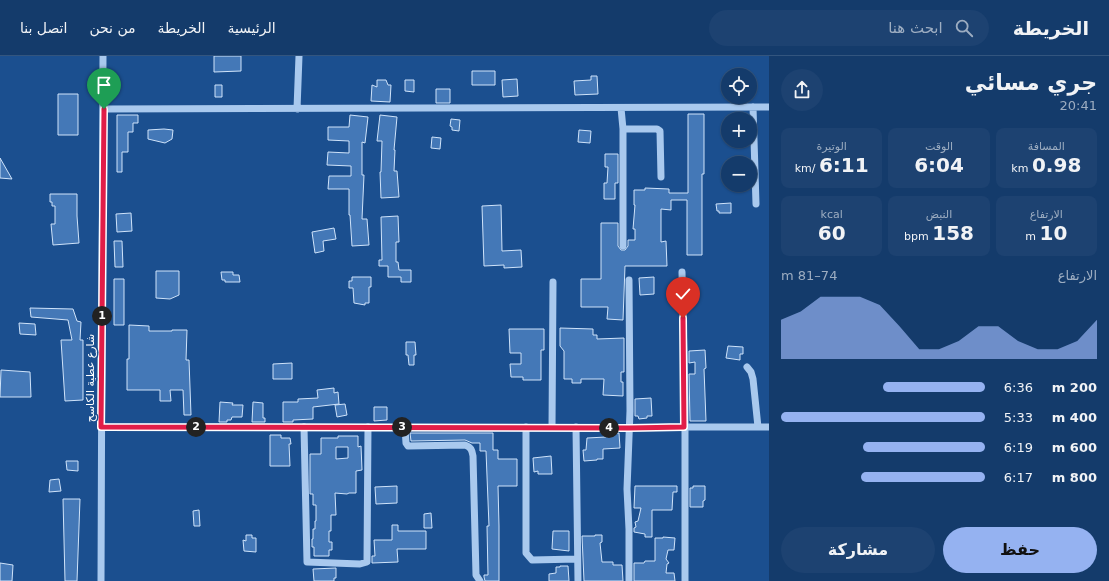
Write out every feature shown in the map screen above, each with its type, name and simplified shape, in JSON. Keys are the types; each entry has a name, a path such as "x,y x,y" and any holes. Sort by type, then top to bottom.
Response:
{"street":[{"name":"شارع عطية الكاسح","path":"101,581 104,109 103,56"},
{"path":"297,109 299,56"},
{"path":"753,107 756,204"},
{"path":"104,109 769,107"},
{"path":"621,108 623,129 623,246"},
{"path":"623,129 657,129 660,131 661,177"},
{"path":"682,272 685,581"},
{"path":"629,280 629,428 627,489 629,581"},
{"path":"552,428 553,282"},
{"path":"748,367 753,379 758,427"},
{"path":"101,427 769,427"},
{"path":"304,427 307,562 360,564 367,562 368,428"},
{"path":"405,427 407,445 411,447 465,445 472,449 476,575 480,581"},
{"path":"576,427 578,581"},
{"path":"526,428 526,554 532,560 577,559"}],"building":[{"path":"214,56 241,56 241,71 214,72"},
{"path":"472,71 495,71 495,85 472,85"},
{"path":"591,76 597,76 598,94 575,95 574,81 591,80"},
{"path":"517,79 518,96 503,97 502,80"},
{"path":"377,80 386,80 388,85 391,85 390,102 371,101 372,85 377,87"},
{"path":"405,80 414,80 414,92 405,91"},
{"path":"215,85 222,85 222,97 215,97"},
{"path":"436,89 450,89 450,103 436,103"},
{"path":"58,94 78,94 78,135 58,135"},
{"path":"688,114 704,114 702,255 687,255 687,200 671,200 671,210 661,209 661,242 666,241 667,266 625,266 623,320 607,319 608,307 581,307 581,279 601,279 601,223 618,223 618,246 621,250 625,250 628,246 628,240 635,240 635,229 633,229 635,205 634,190 645,190 645,188 669,189 669,193 688,193"},
{"path":"117,115 138,115 138,123 133,123 133,132 128,132 128,152 122,152 122,172 117,172"},
{"path":"350,115 368,117 365,143 362,142 362,175 364,175 362,219 367,219 369,245 352,246 349,215 349,189 328,189 329,176 351,176 351,166 327,165 328,152 349,153 349,141 328,140 328,127 349,127"},
{"path":"380,115 397,117 394,171 397,171 399,197 381,198 380,172 382,141 377,141"},
{"path":"451,119 460,120 459,131 452,130 452,127 450,126"},
{"path":"148,130 173,130 172,139 165,143 148,139"},
{"path":"579,130 591,131 590,143 578,142"},
{"path":"432,137 441,138 440,149 431,148"},
{"path":"605,154 618,154 618,183 615,183 615,199 604,199 604,183 607,183 608,167 605,167"},
{"path":"0,158 12,179 0,178"},
{"path":"50,194 77,194 79,243 53,245 51,224 55,224 55,206 52,206 52,202 50,202"},
{"path":"731,203 731,213 719,213 719,211 717,211 716,204"},
{"path":"501,205 502,251 521,250 522,267 504,268 504,265 484,266 482,206"},
{"path":"131,213 132,231 117,232 116,214"},
{"path":"398,216 399,242 396,242 396,262 398,262 399,270 411,270 411,282 401,282 401,277 388,277 388,266 379,266 379,260 382,260 381,217"},
{"path":"334,228 336,239 323,241 324,251 315,253 312,232"},
{"path":"114,241 122,241 123,267 115,267"},
{"path":"156,271 179,271 179,295 170,299 156,298"},
{"path":"221,272 233,272 233,275 239,275 240,282 225,282 225,280 222,280"},
{"path":"352,277 371,277 371,287 369,287 369,303 365,303 365,305 354,303 353,288 349,288 349,281 352,281"},
{"path":"654,277 654,294 640,295 639,278"},
{"path":"114,279 124,279 124,325 114,325"},
{"path":"30,308 73,309 77,321 81,322 80,340 83,340 83,400 65,401 61,340 72,340 68,320 31,317"},
{"path":"19,323 35,324 36,335 20,334"},
{"path":"129,325 149,326 149,331 187,330 186,360 189,360 191,415 184,415 183,390 170,390 171,401 160,401 160,390 127,390"},
{"path":"560,328 593,329 593,335 597,335 597,339 624,338 624,372 621,372 623,396 603,395 604,379 581,379 581,383 572,383 572,379 564,379 564,351 560,346"},
{"path":"509,329 544,329 544,350 541,350 541,380 523,380 523,377 511,377 510,364 521,364 521,353 510,353"},
{"path":"406,342 415,342 416,355 414,355 414,365 409,365 408,355 406,355"},
{"path":"728,346 743,347 743,354 740,354 740,360 726,358"},
{"path":"705,350 706,368 704,369 706,421 690,421 689,374 695,374 695,362 689,363 689,351"},
{"path":"292,363 292,379 273,379 273,364"},
{"path":"1,370 30,372 31,397 0,397"},
{"path":"334,388 334,393 338,392 339,404 313,407 313,419 283,422 283,402 298,402 298,399 318,398 317,390"},
{"path":"651,398 652,416 639,419 638,416 635,416 635,399"},
{"path":"220,402 233,403 232,405 243,405 242,417 232,417 231,420 227,420 227,422 219,422"},
{"path":"253,402 263,403 263,418 265,418 265,422 252,422"},
{"path":"345,404 347,415 337,417 335,405"},
{"path":"374,407 387,407 387,420 374,421"},
{"path":"410,433 493,433 493,450 498,450 498,459 517,459 517,486 498,486 499,581 485,581 484,577 484,575 488,575 487,526 489,526 486,451 480,451 480,443 472,443 465,440 411,441"},
{"path":"605,433 619,433 620,448 603,449 603,459 584,461 583,450 586,450 587,438 606,437"},
{"path":"270,435 281,435 281,438 290,438 290,466 270,466"},
{"path":"338,436 358,436 358,447 361,446 362,470 356,471 356,493 335,493 336,515 331,515 329,542 332,542 332,550 329,550 329,556 314,556 312,539 316,521 316,505 313,505 313,494 310,494 310,454 321,454 321,438 338,438","holes":["336,447 348,447 348,458 336,459"]},
{"path":"551,456 552,474 538,474 538,471 534,472 533,458"},
{"path":"66,461 78,461 78,471 67,470"},
{"path":"59,479 61,491 49,492 50,480"},
{"path":"397,486 397,503 376,504 375,487"},
{"path":"635,486 677,486 677,492 673,492 672,510 652,510 652,537 645,537 645,534 634,532 634,528 636,527 635,522 638,521 641,508 634,508"},
{"path":"693,486 705,486 705,500 703,501 703,507 690,507 690,488 693,488"},
{"path":"63,499 80,499 77,581 65,581"},
{"path":"199,510 200,526 194,526 193,511"},
{"path":"431,513 432,528 424,528 424,514"},
{"path":"392,525 398,525 398,531 426,531 426,549 397,549 398,562 372,563 372,556 375,556 374,540 392,540"},
{"path":"553,531 569,531 569,551 552,549"},
{"path":"246,535 252,535 252,538 256,538 256,552 244,551 243,540 246,541"},
{"path":"602,535 602,542 600,543 602,562 613,562 613,565 622,565 623,581 584,581 582,536"},
{"path":"655,538 675,538 674,550 668,550 666,559 669,563 667,564 666,573 674,573 675,581 634,581 634,563 655,561"},
{"path":"0,563 13,565 12,581 0,581"},
{"path":"568,566 569,581 549,581 549,574 556,573 556,567"},
{"path":"336,568 336,578 334,578 334,581 314,581 313,569"}],"route":[{"path":"104,109 101,427 684,427 685,401 683,318"}]}
